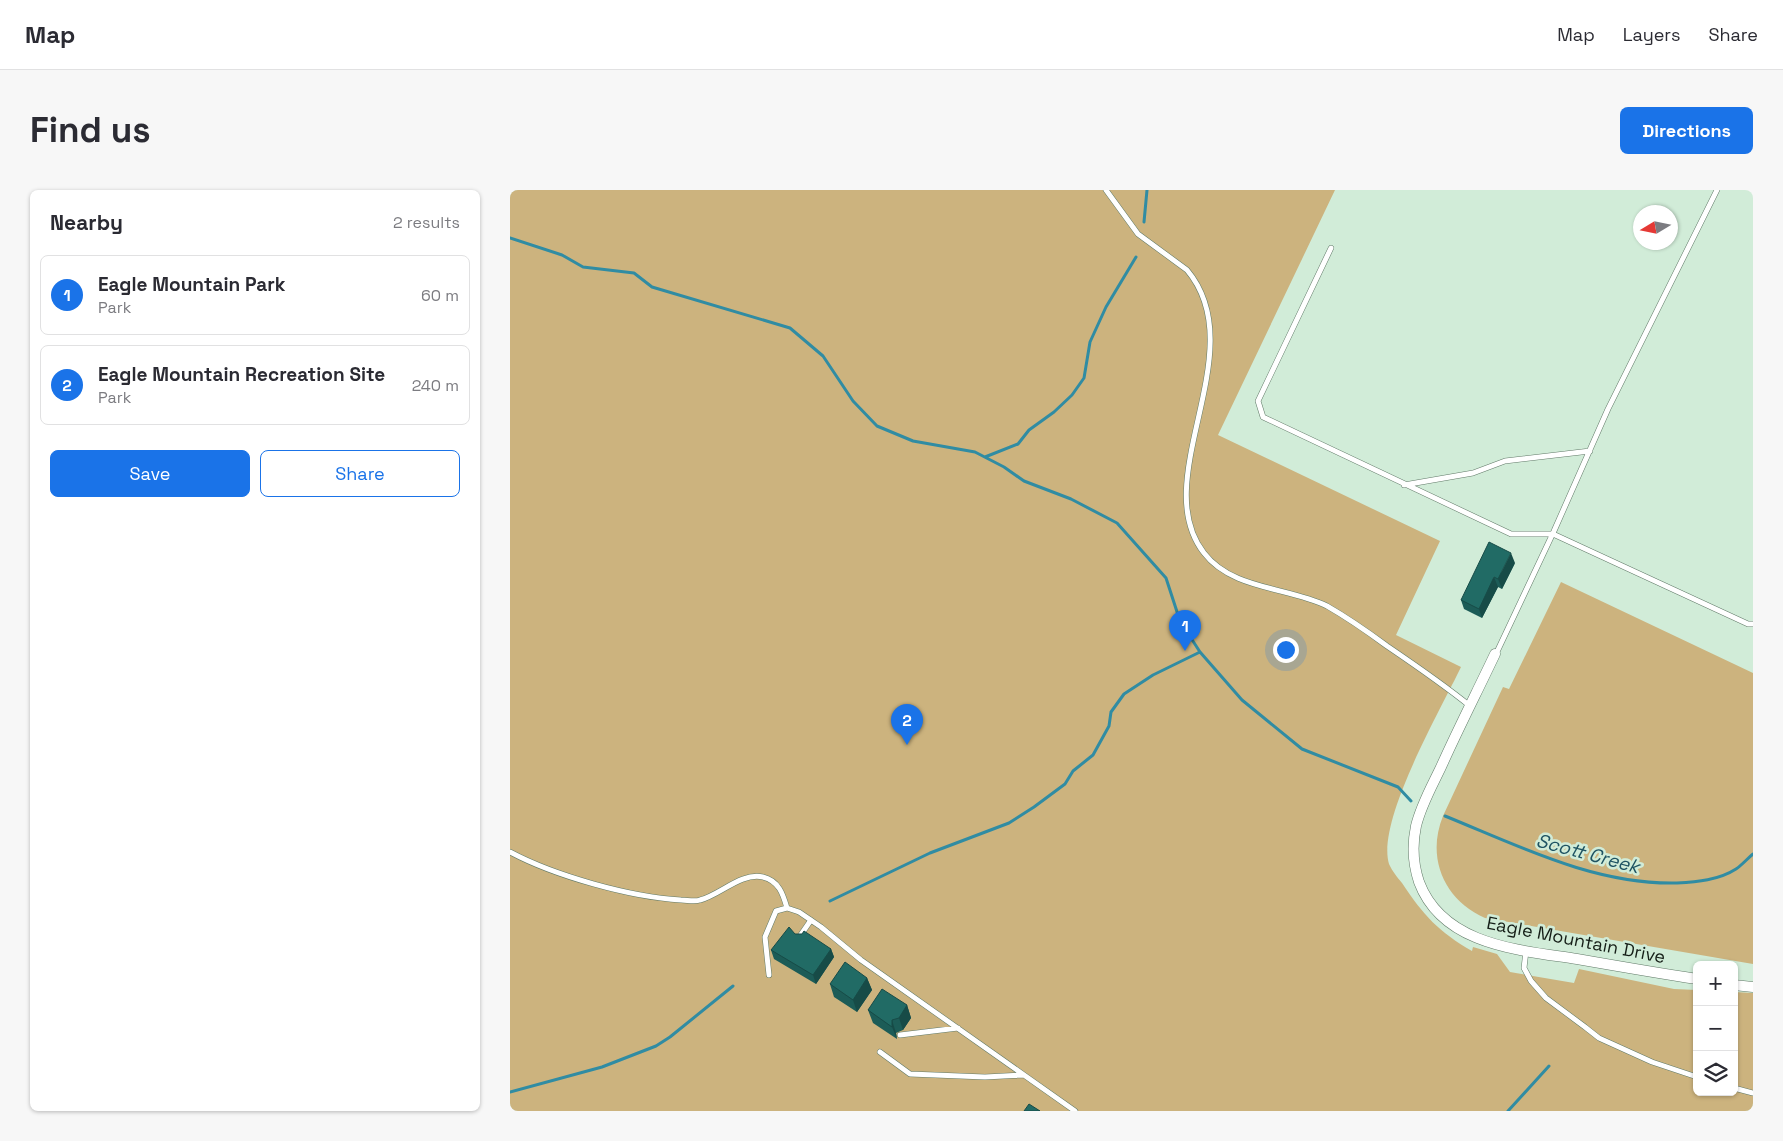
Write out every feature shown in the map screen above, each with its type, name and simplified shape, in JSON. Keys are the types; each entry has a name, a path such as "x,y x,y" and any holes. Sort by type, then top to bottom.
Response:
{"street":[{"name":"Eagle Mountain Drive","path":"1495,654 1419,816 1414,848 1416,870 1428,899 1438,913 1455,927 1480,939 1526,951 1693,978"},
{"path":"1738,985 1753,987"}],"lane":[{"path":"1106,190 1138,234 1187,270 1194,278 1204,295 1209,313 1211,346 1187,490 1192,533 1204,553 1213,563 1230,574 1313,600 1340,614 1432,677 1470,706"},
{"path":"1495,654 1553,534 1657,306 1717,190"},
{"path":"1331,248 1258,401 1263,417 1511,534 1553,534 1748,624 1753,624"},
{"path":"1404,485 1473,473 1506,461 1590,450"},
{"path":"510,852 584,880 656,898 699,901 747,878 762,877 776,882 787,908"},
{"path":"769,976 765,937 776,911 787,908 799,912 860,960 1075,1111"},
{"path":"799,938 811,920"},
{"path":"1526,951 1524,968 1531,980 1546,998 1584,1027 1599,1038 1652,1062 1693,1075"},
{"path":"900,1035 958,1028"},
{"path":"880,1052 910,1074 985,1077 1023,1075"},
{"path":"1738,1089 1753,1093"}],"shaded area":[{"path":"510,190 1335,190 1218,435 1440,541 1396,635 1461,667 1413,765 1392,821 1388,845 1389,864 1393,872 1425,914 1441,930 1472,951 1473,947 1497,954 1510,972 1574,983 1579,969 1674,989 1693,990 1693,1096 1738,1096 1738,992 1753,993 1753,1111 510,1111"},
{"path":"1561,582 1753,673 1753,964 1485,918 1471,910 1449,889 1442,876 1438,862 1438,832 1443,816 1503,687 1509,689"}],"building":[{"path":"1489,542 1511,553 1498,579 1494,577 1479,609 1461,600"},
{"path":"789,927 795,934 802,934 804,931 831,949 813,975 771,950"},
{"path":"845,962 867,978 853,1000 830,984"},
{"path":"882,989 907,1005 899,1018 892,1020 892,1027 868,1010"},
{"path":"1029,1104 1040,1111 1024,1111"}],"waterway":[{"path":"1144,222 1147,190"},
{"path":"510,238 562,255 583,267 634,273 652,287 790,328 823,356 853,401 877,426 913,441 975,452 1004,467 1024,481 1071,499 1117,523 1166,578 1180,621 1200,652 1242,700 1302,749 1398,787 1411,801"},
{"path":"985,457 1018,444 1029,430 1054,412 1072,395 1084,378 1090,342 1106,307 1136,257"},
{"path":"830,901 930,853 1009,823 1034,807 1065,784 1073,771 1093,755 1109,726 1111,712 1124,694 1153,675 1200,652"},
{"name":"Scott Creek","path":"1445,816 1529,851 1587,871 1647,882 1677,883 1715,878 1736,869 1753,854"},
{"path":"510,1092 602,1067 656,1046 670,1037 733,986"},
{"path":"1508,1111 1549,1066"}],"place":[{"name":"Eagle Mountain Park","path":"1185,651"},
{"name":"Eagle Mountain Recreation Site","path":"907,745"}]}
